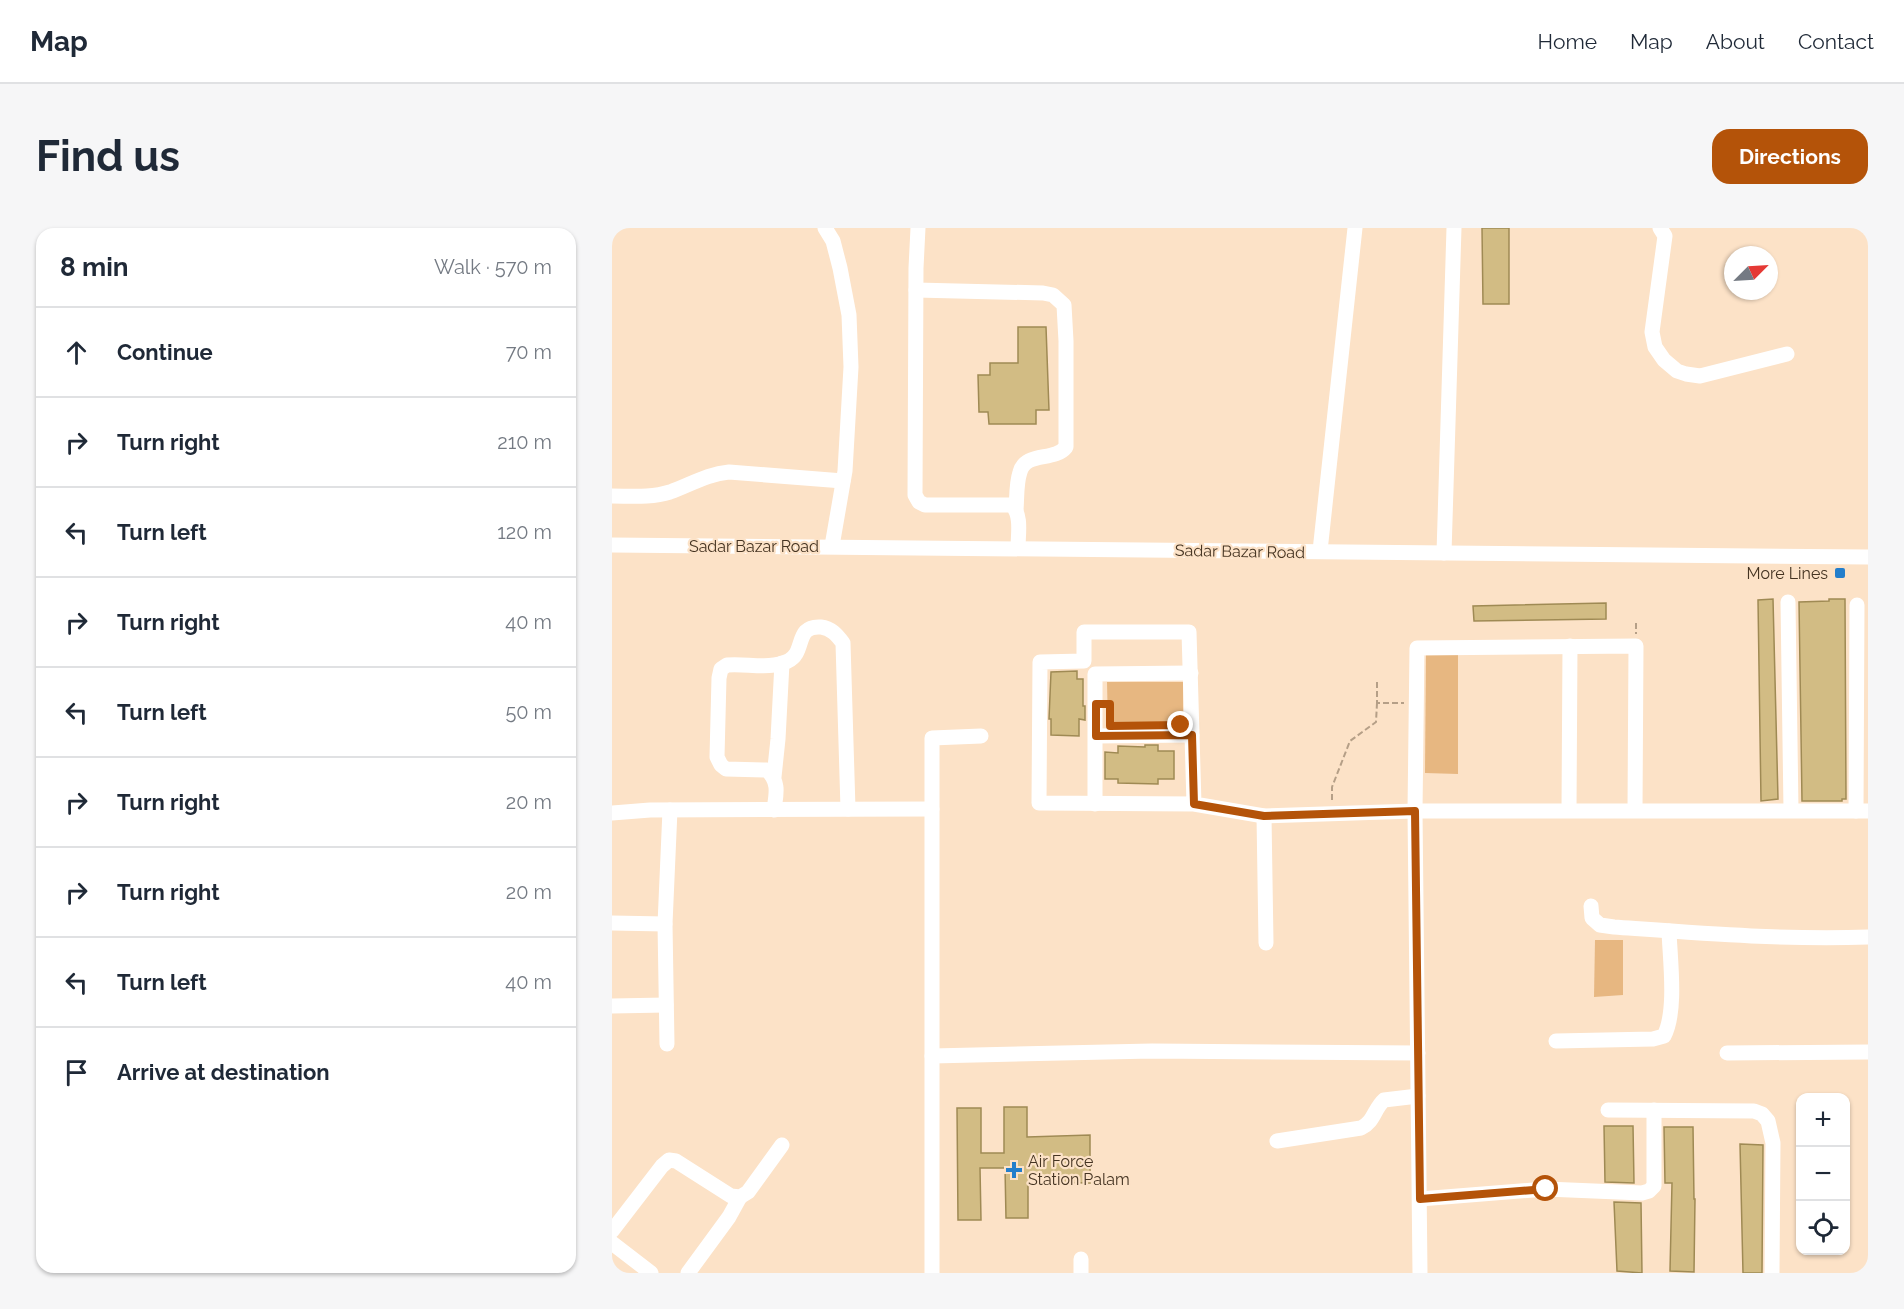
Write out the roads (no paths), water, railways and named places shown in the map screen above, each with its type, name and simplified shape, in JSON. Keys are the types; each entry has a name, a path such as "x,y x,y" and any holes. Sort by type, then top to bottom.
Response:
{"street":[{"path":"825,228 833,241 849,315 851,367 843,481 832,546"},
{"path":"918,228 915,495 926,505 1012,505 1018,516 1018,548"},
{"path":"1320,551 1354,228"},
{"path":"1444,553 1454,228"},
{"path":"1660,228 1665,237 1652,332 1655,347 1664,360 1677,371 1700,376 1787,354"},
{"path":"916,290 1044,292 1053,295 1064,305 1066,447 1061,453 1028,460 1023,465 1019,473 1016,510"},
{"path":"612,496 654,495 669,492 715,473 729,472 843,481"},
{"name":"Sadar Bazar Road","path":"612,544 1868,557"},
{"path":"1788,602 1791,810"},
{"path":"1084,661 1040,662 1039,803 1194,804 1264,816 1415,811 1862,811 1857,605"},
{"path":"774,777 767,770 726,769 717,757 721,669 727,665 782,663 794,657 801,638 811,627 831,630 843,643 848,809"},
{"path":"1095,804 1095,674 1084,661 1084,632 1189,632 1194,804"},
{"path":"1569,810 1570,646"},
{"path":"1420,1273 1415,811 1417,648 1636,646 1635,810"},
{"path":"774,810 782,663"},
{"path":"1095,674 1191,673"},
{"path":"1096,736 1192,735"},
{"path":"932,1273 930,1119 932,738 981,736"},
{"path":"612,813 670,810 932,809"},
{"path":"667,1044 665,924 670,810"},
{"path":"1264,816 1266,943"},
{"path":"1590,906 1592,918 1600,925 1820,939 1868,937"},
{"path":"612,923 665,924"},
{"path":"1556,1041 1653,1039 1664,1036 1671,1010 1669,931"},
{"path":"612,1006 666,1005"},
{"path":"932,1056 1152,1051 1418,1053"},
{"path":"1728,1053 1868,1052"},
{"path":"1276,1141 1361,1128 1371,1122 1384,1100 1418,1096"},
{"path":"1608,1110 1754,1111 1762,1114 1768,1120 1773,1143 1772,1273"},
{"path":"1420,1199 1546,1189 1642,1193 1649,1191 1654,1186 1654,1110"},
{"path":"688,1273 740,1197 748,1192 782,1145"},
{"path":"612,1231 669,1160 676,1161 731,1196 740,1197"},
{"path":"612,1242 651,1273"}],"place":[{"name":"More Lines","path":"1840,573"},
{"name":"Air Force Station Palam","path":"1014,1170"}]}
